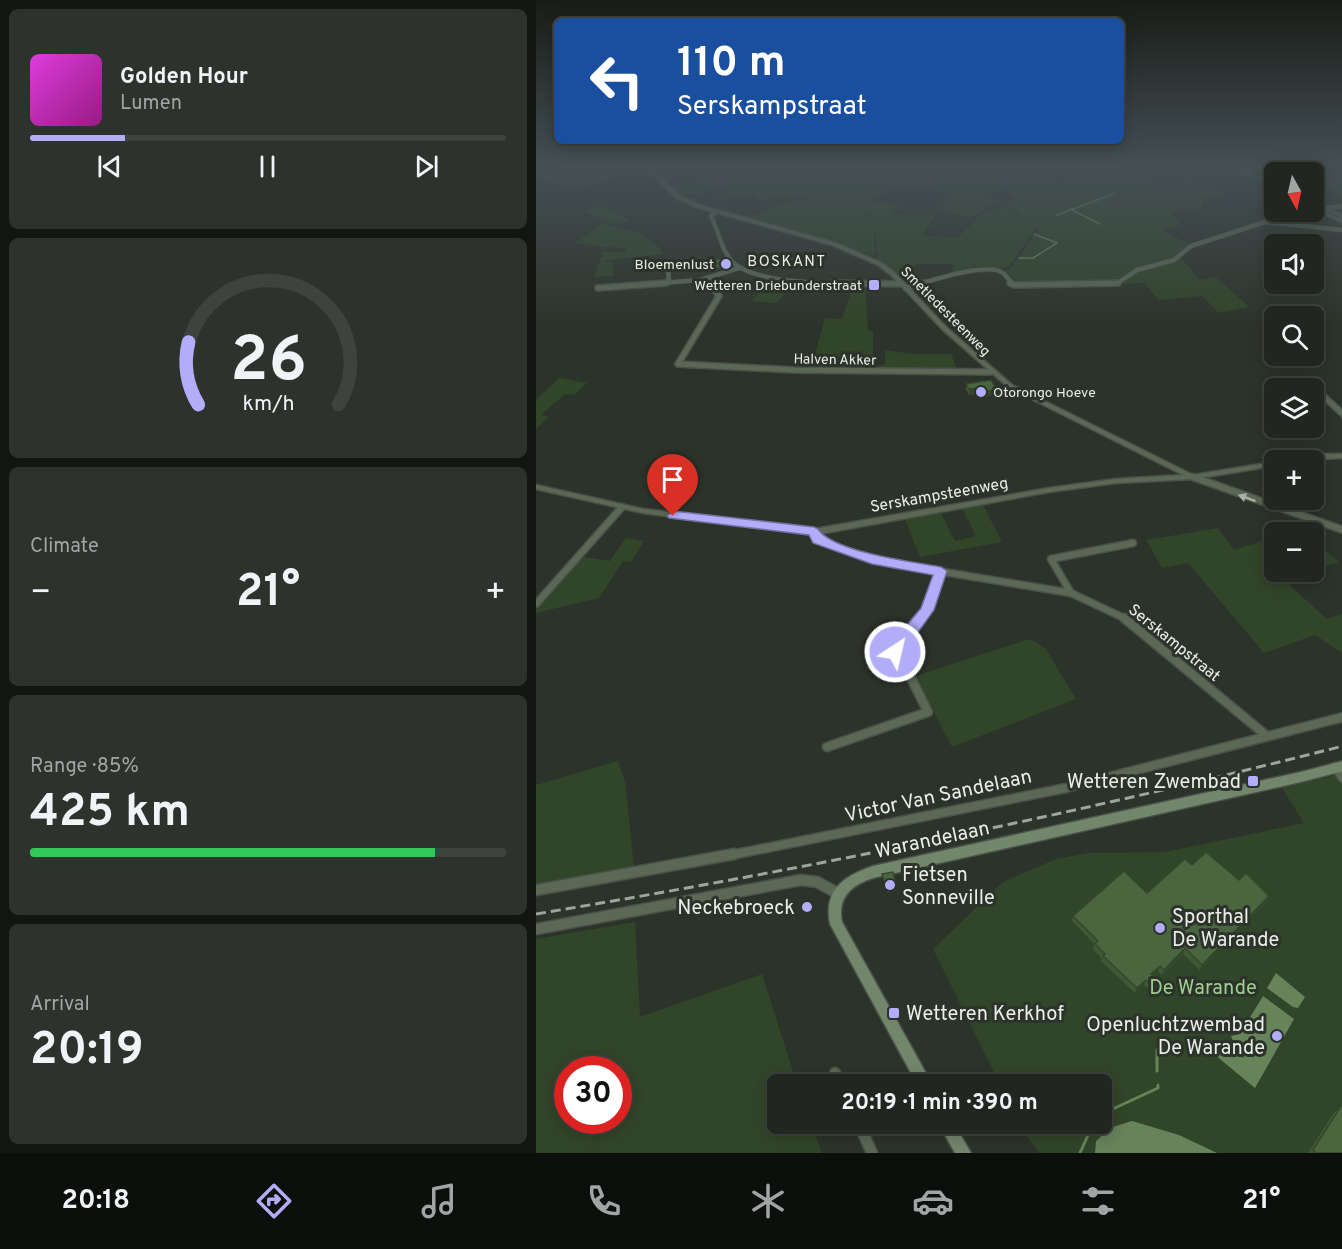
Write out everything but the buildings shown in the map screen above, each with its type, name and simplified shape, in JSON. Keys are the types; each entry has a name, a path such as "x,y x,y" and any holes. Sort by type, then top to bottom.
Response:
{"main road":[{"name":"Warandelaan","path":"839,894 850,881 873,872 1341,769"},
{"path":"839,894 834,916 840,934 918,1074"},
{"path":"952,1134 963,1153"}],"street":[{"path":"713,220 726,253 739,268 764,276 799,280 904,286 960,273 991,270 1001,271 1014,285 1116,284 1137,270 1174,260 1182,250 1201,242 1265,222"},
{"name":"Smetledesteenweg","path":"744,220 846,248 880,264 991,372 1024,394 1193,477"},
{"path":"1276,222 1343,230"},
{"path":"668,265 669,283"},
{"path":"598,288 706,279 739,268"},
{"name":"Halven Akker","path":"706,279 718,291 719,296 678,364 795,370 991,372"},
{"path":"1324,397 1343,414"},
{"path":"1324,458 1343,458"},
{"path":"1193,477 1264,466"},
{"name":"Serskampsteenweg","path":"536,487 622,507 752,526 814,532 1049,490 1123,481 1193,477 1343,530"},
{"path":"536,604 622,507"},
{"name":"Serskampstraat","path":"814,532 818,540 872,560 1071,592 1119,614 1267,736"},
{"path":"1071,592 1051,559 1133,543"},
{"path":"827,747 928,712 896,648 927,610 941,571"},
{"name":"Victor Van Sandelaan","path":"536,890 800,842 1007,800 1141,770 1343,717"},
{"path":"536,929 800,880 817,882 839,894"},
{"path":"863,1134 872,1153"}],"green space":[{"path":"604,220 630,220 616,225"},
{"path":"755,220 931,220 923,236 958,237 976,220 1020,220 1033,225 1023,220 1176,220 1182,225 1162,230 1190,245 1171,259 1135,270 1118,282 1014,283 1005,272 1015,263 1039,229 1036,227 1009,267 993,269 973,266 967,271 951,274 954,264 917,264 900,276 875,258 878,255 873,223 875,253 873,256 816,236"},
{"path":"604,223 645,237 652,241 663,254 606,260 605,263 613,262 613,276 594,277 603,252 625,252 627,249 574,243"},
{"path":"1180,257 1200,280 1216,277 1249,307 1219,313 1202,296 1159,300 1144,283 1122,284 1135,272"},
{"path":"786,280 796,281 776,303 751,301 764,289 775,291"},
{"path":"854,284 865,284 868,331 873,331 873,369 811,369 825,318 842,319"},
{"path":"885,350 912,354 951,354 957,369 882,370 877,365 885,365"},
{"path":"560,378 587,383 574,395 565,394 541,415 549,417 536,429 536,399"},
{"path":"983,505 1002,542 920,557 905,519 940,512 955,541 976,536 962,508"},
{"path":"1218,528 1234,550 1264,540 1264,582 1286,582 1327,619 1342,614 1342,653 1315,635 1264,653 1188,563 1162,568 1146,540"},
{"path":"626,538 644,541 631,562 623,561 599,598 536,613 536,605 580,556 610,561"},
{"path":"1324,550 1339,562 1324,567"},
{"path":"1030,639 1046,649 1076,699 952,747 915,676"},
{"path":"618,761 625,782 634,867 536,886 536,785"},
{"name":"De Warande","path":"1336,775 1343,784 1342,1153 1039,1153 1026,1134 1112,1134 1112,1074 995,1074 933,949 1003,882 1056,859 1088,853 1165,852 1304,823 1282,788"},
{"path":"635,922 640,1017 762,974 794,1074 767,1074 767,1134 815,1134 822,1153 536,1153 536,939"}],"shaded area":[{"path":"1276,973 1305,997 1298,1008 1293,1007 1267,988"},
{"path":"1263,996 1294,1019 1255,1088 1215,1055 1223,1042 1243,1058 1245,1054 1237,1051 1231,1036 1240,1034"},
{"path":"1132,1121 1179,1135 1217,1153 1095,1153 1096,1141 1104,1134 1112,1134 1112,1127"}],"waterway":[{"path":"1092,220 1100,224"},
{"path":"1019,258 1033,258 1057,243 1034,234"},
{"path":"1157,1071 1157,1050 1163,1044"},
{"path":"1112,1109 1158,1088 1158,1085"},
{"path":"1080,1153 1089,1134"}],"railway":[{"path":"536,914 638,897 941,839 1143,795 1343,746"}],"place":[{"name":"Bloemenlust","path":"726,264"},
{"name":"Wetteren Driebunderstraat","path":"874,285"},
{"name":"Otorongo Hoeve","path":"981,392"},
{"name":"Wetteren Zwembad","path":"1253,781"},
{"name":"Fietsen Sonneville","path":"890,885"},
{"name":"Neckebroeck","path":"807,907"},
{"name":"Sporthal De Warande","path":"1160,928"},
{"name":"Wetteren Kerkhof","path":"894,1013"},
{"name":"Openluchtzwembad De Warande","path":"1277,1036"}],"district":[{"name":"BOSKANT","path":"787,261"}],"route":[{"path":"673,516 814,532 818,540 872,560 941,571 927,610 895,652"}]}
